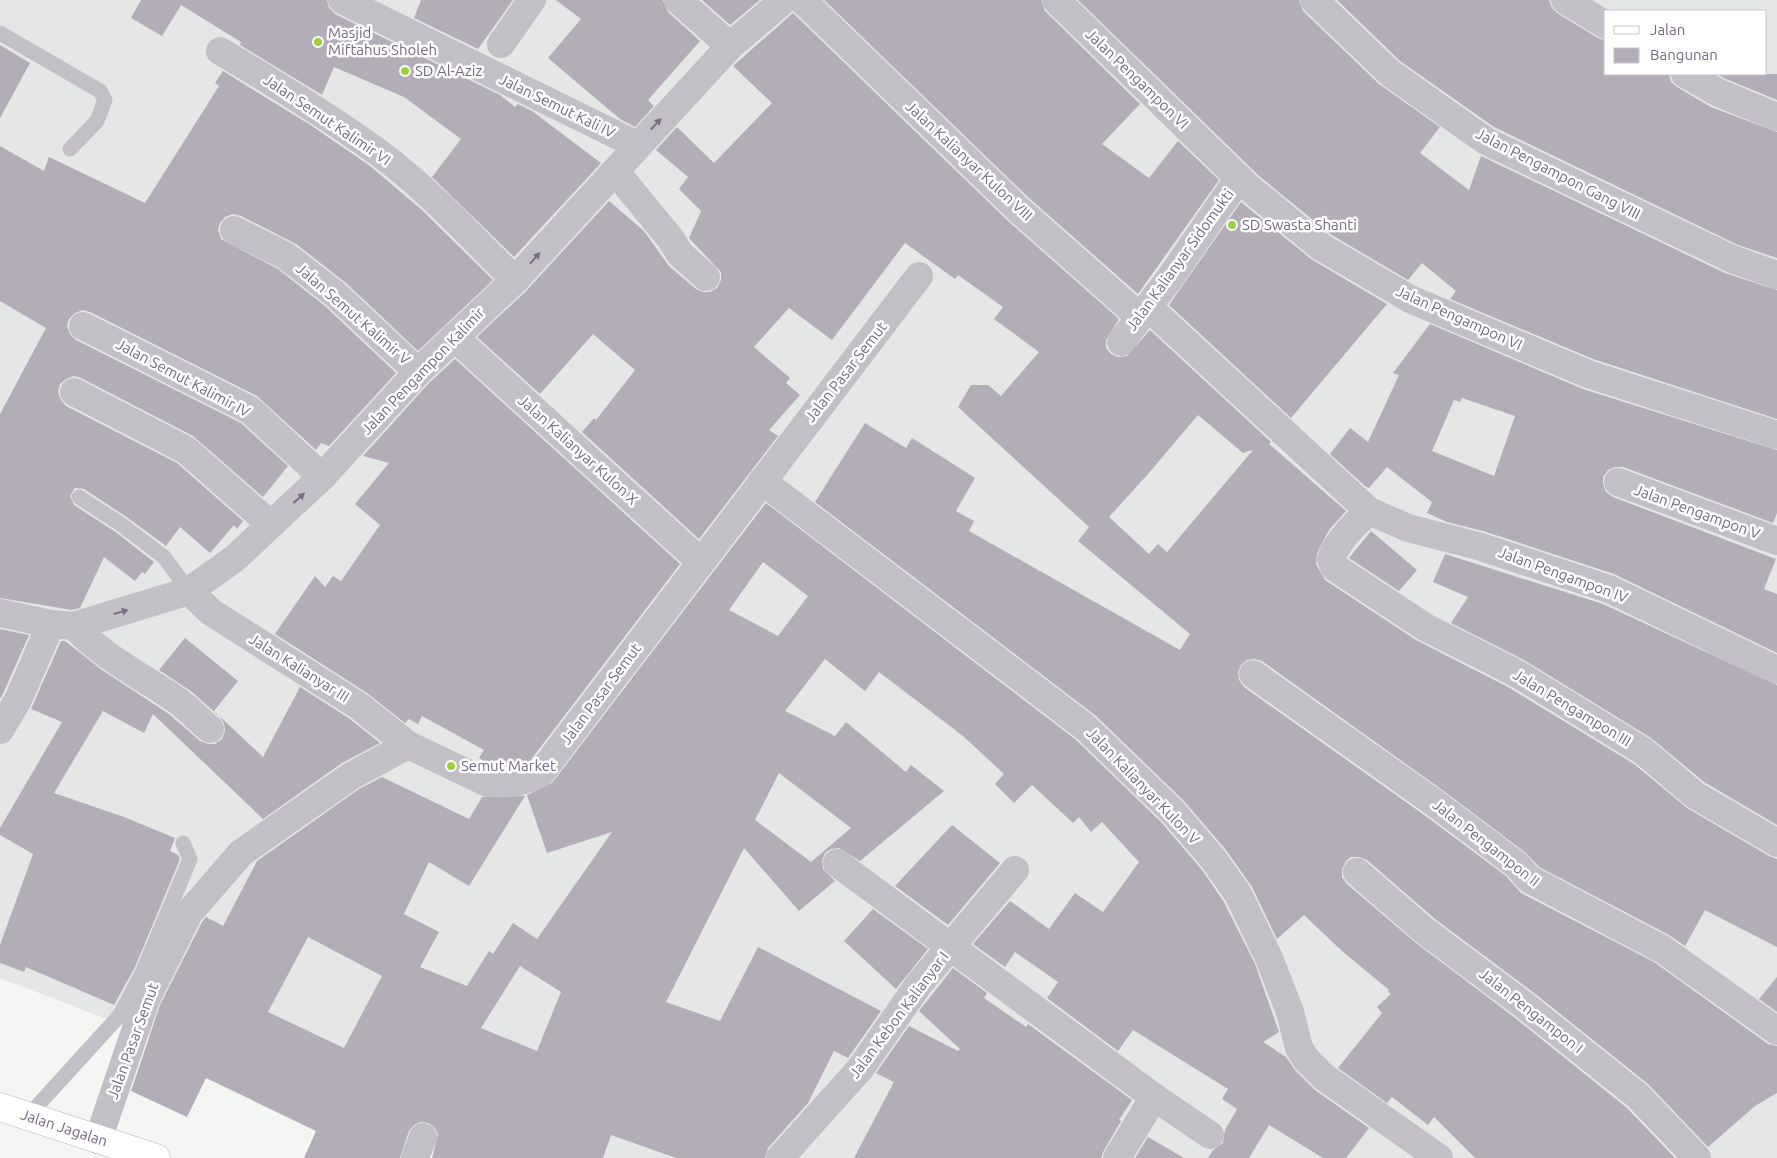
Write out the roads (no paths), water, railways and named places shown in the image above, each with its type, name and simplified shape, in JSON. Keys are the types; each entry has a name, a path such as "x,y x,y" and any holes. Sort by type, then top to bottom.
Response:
{"main road":[{"name":"Jalan Jagalan","path":"0,1107 142,1156"}],"street":[{"name":"Jalan Semut Kali IV","path":"342,0 637,145"},
{"path":"501,44 532,0"},
{"path":"678,0 730,46"},
{"name":"Jalan Pengampon Kalimir","path":"0,613 63,625 189,591 234,559 322,477 418,372 515,280 637,145 730,46 784,0"},
{"name":"Jalan Kalianyar Kulon VIII","path":"802,0 1018,209 1144,312 1369,511"},
{"name":"Jalan Pengampon VI","path":"1056,0 1239,178 1321,247 1410,299 1588,374 1777,435"},
{"name":"Jalan Pengampon Gang VIII","path":"1314,0 1390,74 1486,141 1732,259 1777,275"},
{"path":"1565,0 1604,25"},
{"name":"Jalan Semut Kalimir VI","path":"220,51 312,106 381,154 439,205 515,280"},
{"path":"1688,75 1719,93 1777,117"},
{"path":"615,171 670,238 680,254 706,276"},
{"name":"Jalan Kalianyar Sidomukti","path":"1121,342 1239,178"},
{"name":"Jalan Semut Kalimir V","path":"234,230 293,262 335,294 418,372"},
{"name":"Jalan Pasar Semut","path":"98,1140 146,999 188,913 241,853 351,776 408,745 488,783 518,782 540,774 919,276"},
{"name":"Jalan Semut Kalimir IV","path":"83,326 250,410 322,477"},
{"name":"Jalan Kalianyar Kulon X","path":"454,337 701,562"},
{"path":"74,392 186,450 270,524"},
{"name":"Jalan Kalianyar Kulon V","path":"762,480 1085,727 1173,812 1214,860 1238,894 1269,958 1290,1012 1299,1048 1306,1059 1324,1077 1439,1158"},
{"name":"Jalan Pengampon V","path":"1618,482 1777,541"},
{"name":"Jalan Pengampon III","path":"1369,511 1355,524 1331,559 1334,567 1425,627 1516,673 1643,751 1695,795 1777,843"},
{"name":"Jalan Pengampon IV","path":"1369,511 1408,528 1478,546 1609,589 1777,670"},
{"name":"Jalan Kalianyar III","path":"189,591 211,612 359,706 408,745"},
{"path":"0,730 63,625 138,677 178,701 210,729"},
{"name":"Jalan Pengampon II","path":"1253,674 1436,804 1517,865 1529,878 1662,949 1777,1032"},
{"path":"837,863 1154,1097 1210,1135"},
{"name":"Jalan Kebon Kalianyar I","path":"780,1158 860,1069 919,984 1015,870"},
{"name":"Jalan Pengampon I","path":"1357,872 1425,931 1524,1004 1638,1096 1697,1158"},
{"path":"1117,1158 1154,1097"}],"lane":[{"path":"0,33 100,91 105,100 97,121 70,149"},
{"path":"79,497 122,525 164,557 189,591"},
{"path":"28,1116 120,1015 143,971 190,859 183,843"}],"place":[{"name":"Masjid Miftahus Sholeh","path":"318,42"},
{"name":"SD Al-Aziz","path":"405,71"},
{"name":"SD Swasta Shanti","path":"1232,225"},
{"name":"Semut Market","path":"451,766"}]}
